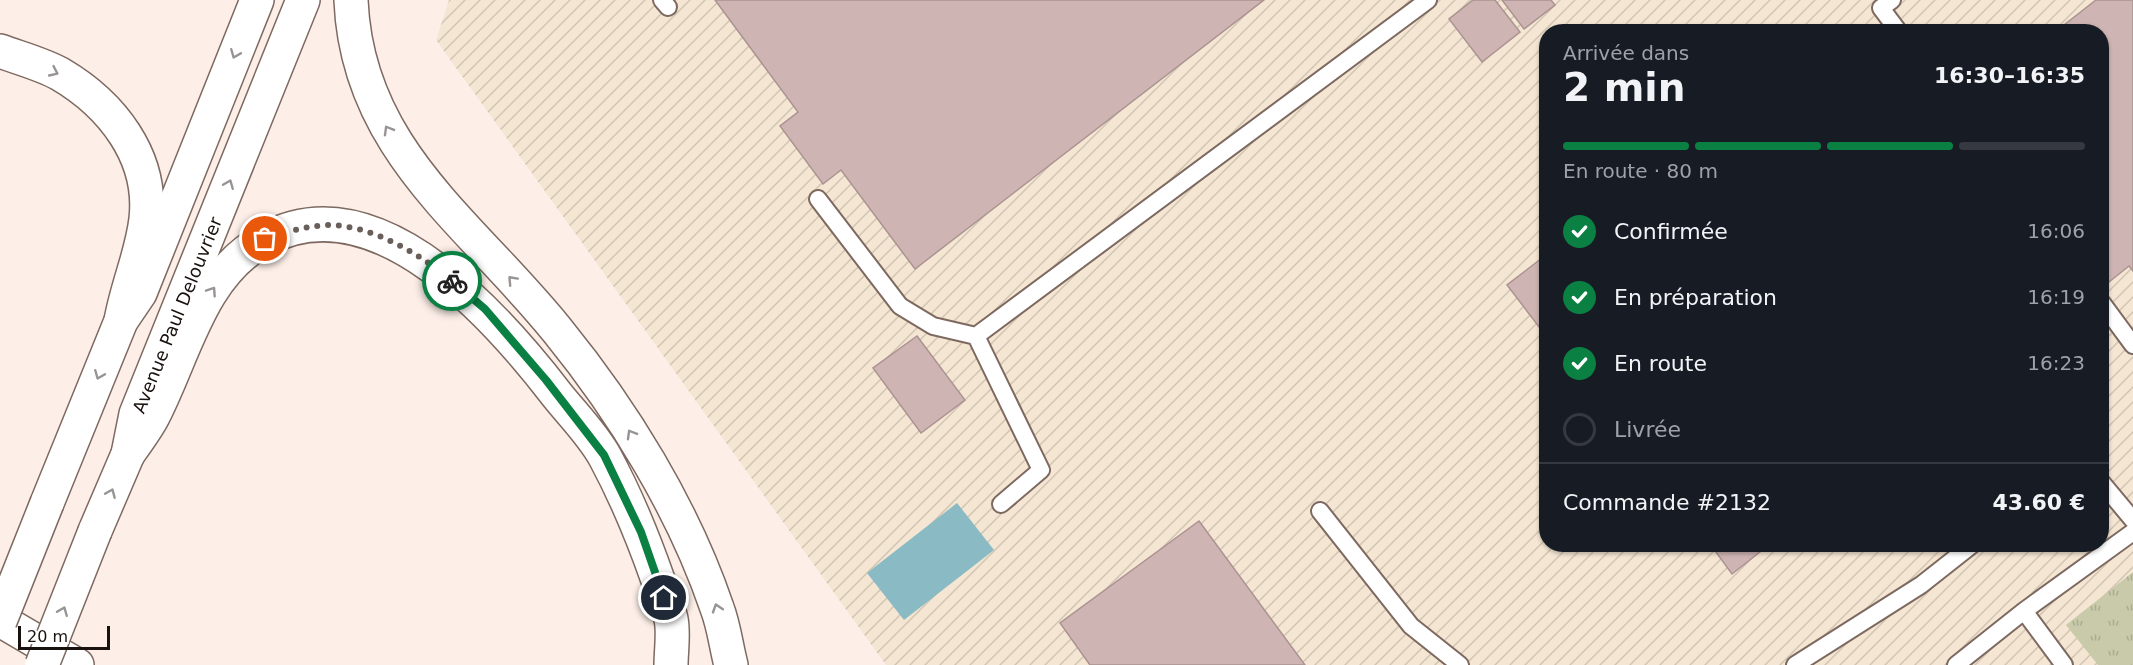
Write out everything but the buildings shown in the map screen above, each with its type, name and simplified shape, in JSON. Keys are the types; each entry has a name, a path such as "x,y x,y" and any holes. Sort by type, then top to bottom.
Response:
{"main road":[{"path":"77,665 0,620 121,321 140,293 257,0"},
{"name":"Avenue Paul Delouvrier","path":"42,665 128,454 136,414 303,0"},
{"path":"351,0 352,31 360,65 373,102 387,129 409,164 557,329 622,419 680,519 718,609 731,665"},
{"path":"0,51 58,73 84,90 110,112 126,135 139,161 145,189 146,217 141,249 127,287 121,321"},
{"path":"128,454 151,420 201,308 241,255 265,239 295,229 329,225 357,229 385,240 438,269 485,309 546,380 604,455 641,532 672,620 671,665"}],"lane":[{"path":"818,199 900,306 933,326 976,336 1428,0"},
{"path":"1892,0 1881,8 1893,24"},
{"path":"2109,312 2133,345"},
{"path":"976,336 1041,470 1001,504"},
{"path":"2109,491 2133,520"},
{"path":"1320,511 1411,626 1460,665"},
{"path":"2109,549 2133,532"},
{"path":"1795,665 1921,585 1963,552"},
{"path":"1956,665 2024,611 2105,552"},
{"path":"2024,611 2064,665"}],"shaded area":[{"path":"449,0 2133,0 2133,665 886,665 436,40"}],"green space":[{"path":"2133,572 2133,665 2098,665 2066,625"}],"water":[{"path":"957,503 994,550 904,620 867,573"}],"way so far":[{"path":"265,239 295,229 329,225 357,229 411,253 438,269 452,281"}],"route":[{"path":"452,281 485,309 546,380 604,455 641,532 664,598"}]}
